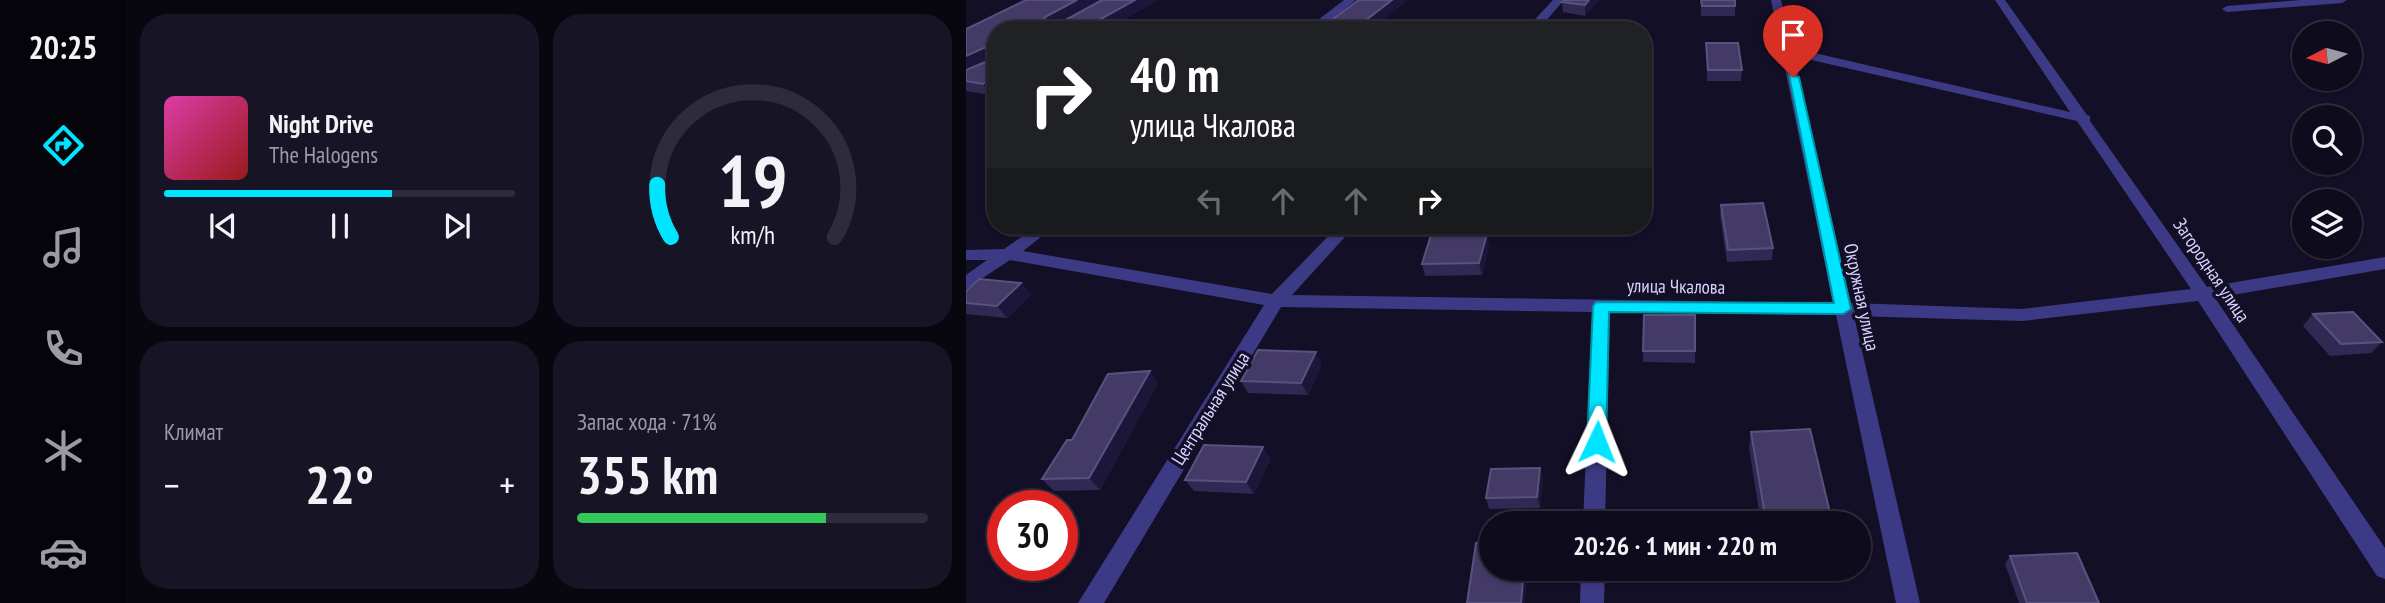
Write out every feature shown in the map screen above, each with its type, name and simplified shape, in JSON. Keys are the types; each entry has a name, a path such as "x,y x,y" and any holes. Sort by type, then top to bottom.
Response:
{"street":[{"path":"1323,21 1351,0"},
{"path":"1539,21 1559,0"},
{"name":"Окружная улица","path":"1776,0 1908,603"},
{"name":"Загородная улица","path":"2000,0 2085,119 2385,568"},
{"path":"2227,9 2343,0"},
{"path":"1788,51 2085,119"},
{"path":"966,284 1035,235"},
{"name":"Центральная улица","path":"1090,603 1276,301 1338,235"},
{"name":"улица Чкалова","path":"966,255 1009,254 1276,301 1843,309 2022,315 2203,294 2385,262"},
{"path":"1594,511 1601,306"},
{"path":"1592,603 1593,581"}],"building":[{"path":"1026,0 1077,0 1045,17 1044,21 987,21 987,46 966,56 966,29"},
{"path":"1102,0 1135,0 1097,21 1064,21"},
{"path":"1359,0 1392,0 1365,21 1330,21"},
{"path":"1589,0 1585,5 1562,2"},
{"path":"1701,0 1735,0 1735,6 1702,6"},
{"path":"1706,43 1738,43 1742,70 1708,70"},
{"path":"987,61 987,82 983,84 966,81 966,70"},
{"path":"1763,203 1773,248 1728,250 1721,205"},
{"path":"1431,235 1487,235 1479,263 1422,264"},
{"path":"979,279 1021,283 997,306 966,303 966,291"},
{"path":"2353,312 2382,342 2341,344 2313,314"},
{"path":"1644,315 1695,315 1695,351 1643,351"},
{"path":"1258,350 1316,352 1301,383 1241,381"},
{"path":"1150,371 1089,478 1042,479 1067,440 1072,440 1108,374"},
{"path":"1810,429 1830,511 1764,511 1751,432"},
{"path":"1204,445 1263,447 1246,482 1185,480"},
{"path":"1540,468 1537,497 1486,498 1491,469"},
{"path":"1476,543 1479,543 1479,581 1523,581 1521,603 1467,603"},
{"path":"2077,553 2099,603 2027,603 2010,556"}],"route":[{"path":"1597,442 1601,306 1843,309 1793,77"}]}
